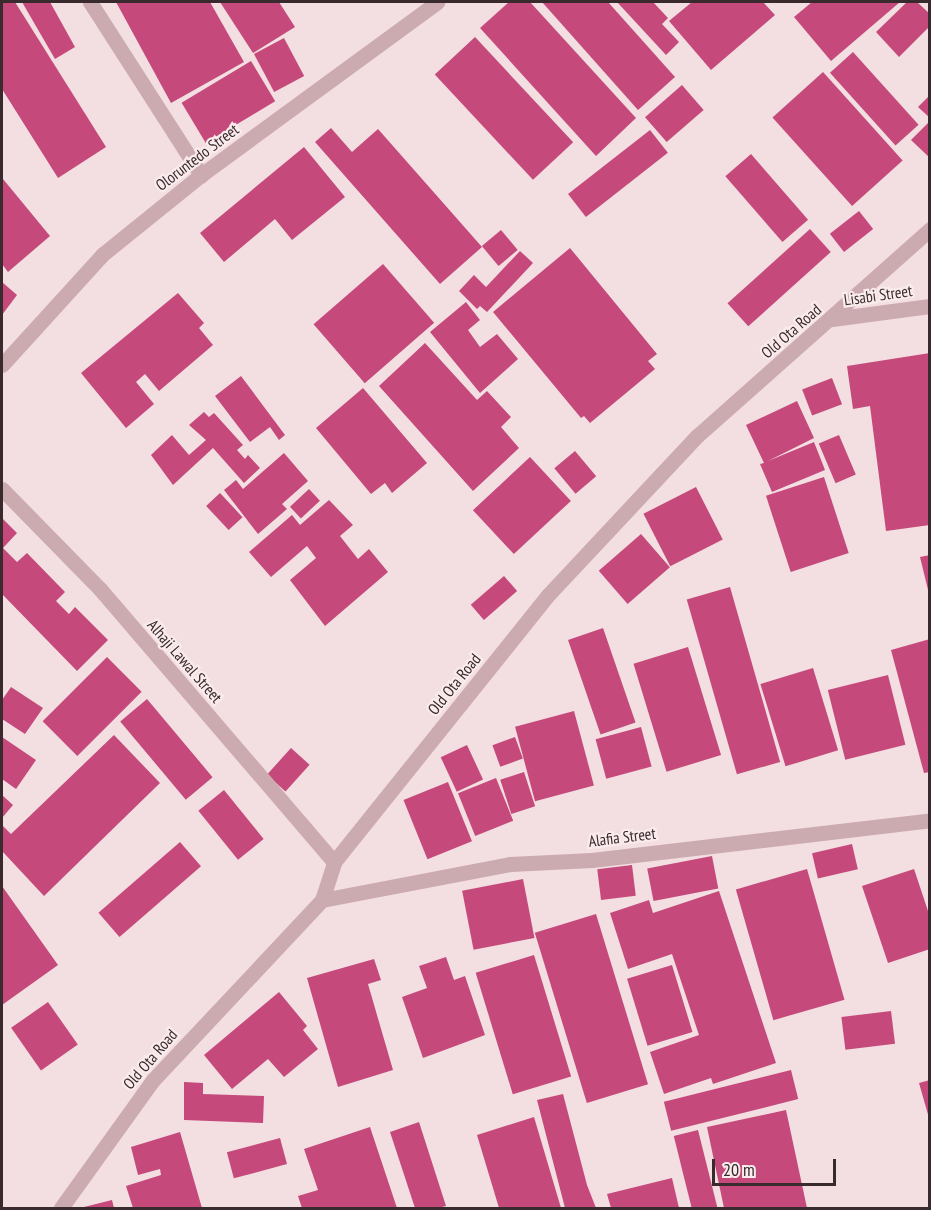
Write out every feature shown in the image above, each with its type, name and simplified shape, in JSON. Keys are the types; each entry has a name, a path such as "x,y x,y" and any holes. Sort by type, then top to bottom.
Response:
{"street":[{"path":"90,2 201,175"},
{"name":"Oloruntedo Street","path":"2,364 103,254 201,175 437,2"},
{"name":"Old Ota Road","path":"61,1209 153,1080 322,900 334,862 548,595 644,489 697,436 832,319 930,229"},
{"name":"Lisabi Street","path":"832,319 930,306"},
{"name":"Alhaji Lawal Street","path":"2,489 100,589 334,862"},
{"name":"Alafia Street","path":"322,900 510,864 592,860 930,820"}],"building":[{"path":"2,2 15,2 106,147 58,178 2,89"},
{"path":"22,2 50,2 75,47 55,59"},
{"path":"116,2 210,2 244,62 171,103"},
{"path":"220,2 279,2 295,27 253,53"},
{"path":"509,2 530,2 636,118 596,156 480,28"},
{"path":"542,2 608,2 675,77 638,110"},
{"path":"617,2 653,2 668,18 662,24 679,42 666,55"},
{"path":"692,2 763,2 775,15 711,70 669,21"},
{"path":"812,2 900,2 831,61 794,17"},
{"path":"907,2 917,2 930,14 930,26 899,57 876,32"},
{"path":"475,37 573,142 533,180 435,75"},
{"path":"284,38 304,76 274,92 254,54"},
{"path":"853,52 919,125 896,146 830,73"},
{"path":"251,61 275,101 206,143 182,103"},
{"path":"823,72 903,160 852,206 772,118"},
{"path":"682,85 704,110 667,142 645,117"},
{"path":"930,95 930,118 918,107"},
{"path":"930,121 930,158 911,140"},
{"path":"331,128 352,152 378,129 482,247 440,284 315,142"},
{"path":"650,130 668,153 586,217 568,194"},
{"path":"304,147 345,197 292,240 275,219 224,262 200,233"},
{"path":"751,154 808,220 782,242 725,176"},
{"path":"3,179 50,236 8,272 2,264"},
{"path":"859,211 873,229 844,252 830,234"},
{"path":"810,229 831,252 748,326 728,303"},
{"path":"501,230 518,250 499,266 482,246"},
{"path":"570,248 657,354 648,361 655,369 590,423 584,416 581,418 493,312"},
{"path":"520,251 533,263 487,312 480,306 477,309 459,291 474,275 486,287"},
{"path":"383,264 434,323 365,383 314,324"},
{"path":"2,282 17,295 2,315"},
{"path":"178,293 204,323 199,328 213,345 159,391 145,374 136,382 154,404 126,428 81,373"},
{"path":"466,302 480,320 468,330 480,347 497,334 518,359 480,393 430,332"},
{"path":"425,343 477,400 487,391 511,417 501,427 519,448 473,491 379,386"},
{"path":"930,353 930,525 886,531 870,406 853,409 847,366"},
{"path":"241,376 285,435 279,440 270,427 250,442 215,396"},
{"path":"832,378 842,404 812,416 802,389"},
{"path":"363,388 427,463 392,493 385,483 371,494 316,428"},
{"path":"797,401 814,438 768,461 814,442 825,470 772,492 760,464 764,463 746,425"},
{"path":"204,412 209,417 214,413 243,445 237,450 245,459 248,455 260,468 244,483 213,448 173,485 151,455 172,435 189,455 206,440 189,425"},
{"path":"839,435 856,475 836,483 819,444"},
{"path":"575,451 596,476 576,494 554,468"},
{"path":"284,453 308,481 282,504 287,509 258,534 224,490 236,480 243,489"},
{"path":"530,457 571,501 514,554 473,510"},
{"path":"824,477 849,553 791,572 766,496"},
{"path":"696,487 723,540 670,566 643,514"},
{"path":"309,489 320,501 301,518 290,507"},
{"path":"220,493 243,517 229,530 206,506"},
{"path":"329,500 353,525 340,536 358,559 369,549 388,572 325,626 290,580 316,558 307,546 271,577 249,552 292,515 300,525"},
{"path":"2,518 17,533 3,548 17,562 27,553 65,592 56,601 69,614 75,607 108,640 77,671 2,594"},
{"path":"641,534 670,567 628,604 599,571"},
{"path":"930,555 930,594 929,594 920,557"},
{"path":"504,576 517,591 484,620 471,605"},
{"path":"730,587 780,762 737,774 687,599"},
{"path":"603,628 636,723 601,735 568,640"},
{"path":"930,639 930,772 924,773 891,650"},
{"path":"688,647 721,755 667,772 633,664"},
{"path":"107,657 142,692 77,756 43,721"},
{"path":"813,668 838,750 786,766 760,684"},
{"path":"888,675 905,745 845,760 828,690"},
{"path":"11,687 43,708 25,734 2,719 2,700"},
{"path":"147,699 213,777 186,800 120,721"},
{"path":"574,711 594,785 535,801 515,727"},
{"path":"641,727 652,767 606,779 596,739"},
{"path":"114,735 160,783 44,896 2,851 2,825 11,834"},
{"path":"2,737 36,760 16,789 2,779"},
{"path":"515,737 523,759 500,767 492,745"},
{"path":"467,745 483,779 457,792 441,757"},
{"path":"291,748 310,765 285,791 267,775"},
{"path":"524,772 535,806 511,814 500,780"},
{"path":"496,778 513,821 475,836 458,793"},
{"path":"448,782 472,841 427,859 403,800"},
{"path":"224,790 264,839 238,860 198,811"},
{"path":"2,795 13,805 2,818"},
{"path":"180,842 201,866 119,937 98,913"},
{"path":"852,844 858,869 818,879 812,853"},
{"path":"712,856 718,888 654,901 647,869"},
{"path":"632,865 636,896 601,900 597,869"},
{"path":"807,869 844,1000 773,1020 736,889"},
{"path":"914,869 930,917 930,949 888,963 862,886"},
{"path":"523,879 534,938 474,950 462,891"},
{"path":"2,886 58,965 2,1005"},
{"path":"719,891 776,1063 713,1084 711,1078 664,1094 650,1052 699,1035 672,954 628,969 610,913 649,900 653,913"},
{"path":"596,914 648,1084 587,1103 535,933"},
{"path":"534,955 571,1076 513,1094 476,973"},
{"path":"446,957 454,980 465,976 485,1035 423,1058 402,997 427,988 419,966"},
{"path":"374,959 381,980 368,984 393,1070 338,1087 307,978"},
{"path":"672,965 692,1032 648,1046 627,979"},
{"path":"279,992 307,1026 303,1030 318,1049 284,1077 268,1059 232,1089 204,1055"},
{"path":"48,1002 78,1045 41,1070 11,1028"},
{"path":"891,1011 895,1044 845,1050 841,1017"},
{"path":"791,1070 798,1099 671,1131 664,1102"},
{"path":"930,1080 930,1118 929,1118 919,1083"},
{"path":"184,1082 203,1083 203,1094 264,1096 263,1123 184,1120"},
{"path":"563,1094 587,1185 596,1208 565,1208 537,1100"},
{"path":"786,1110 807,1208 724,1208 707,1127"},
{"path":"534,1117 561,1208 499,1208 477,1135"},
{"path":"419,1122 446,1206 415,1208 390,1132"},
{"path":"370,1127 397,1208 302,1208 298,1196 318,1190 304,1149"},
{"path":"698,1130 717,1208 692,1208 674,1136"},
{"path":"180,1132 202,1208 133,1208 126,1186 161,1175 160,1169 138,1175 131,1147"},
{"path":"280,1138 287,1164 234,1178 227,1152"},
{"path":"672,1178 679,1208 611,1208 607,1194"},
{"path":"112,1200 114,1208 80,1208"}]}
